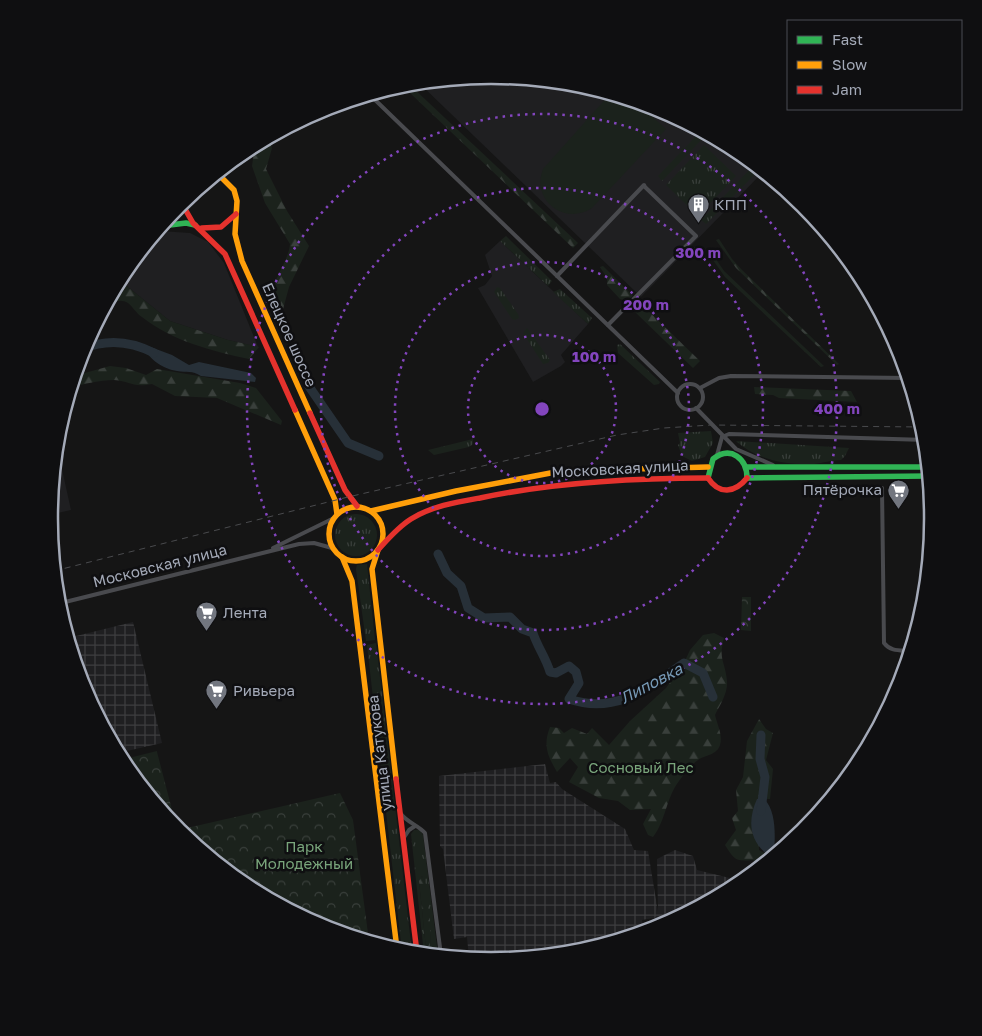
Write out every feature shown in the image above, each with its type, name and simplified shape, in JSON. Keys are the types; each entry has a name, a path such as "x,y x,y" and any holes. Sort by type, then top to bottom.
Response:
{"main road":[{"name":"Елецкое шоссе","path":"223,178 236,192 236,238 242,261 336,472 348,497 357,506"},
{"name":"Елецкое шоссе","path":"185,210 186,214 225,254 335,500 337,514"},
{"path":"172,225 186,223 208,230 222,227 233,218 237,210"},
{"path":"717,455 731,454 742,459 747,467 747,478 923,476"},
{"name":"Московская улица","path":"371,510 456,491 561,472 708,467 717,455"},
{"path":"708,467 708,478"},
{"path":"747,467 922,467"},
{"name":"Московская улица","path":"378,550 399,528 418,515 439,506 492,494 558,483 598,480 708,478 715,487 728,491 740,488 747,478"},
{"path":"357,506 371,510 383,528 382,543 378,550 368,559 361,561 342,557 332,548 328,536 332,520 346,508 357,506"},
{"name":"улица Катукова","path":"378,550 372,570 416,945"},
{"name":"улица Катукова","path":"342,557 352,581 396,941"}],"street":[{"path":"375,100 678,393 681,405 688,409 696,408"},
{"path":"557,276 644,185 696,236 608,325"},
{"path":"678,393 688,384 700,388 719,378 731,376 901,378"},
{"path":"696,408 703,397 700,388"},
{"path":"696,408 722,437 736,449 765,463 785,468"},
{"path":"722,437 729,434 917,440"},
{"path":"717,455 722,437"},
{"path":"736,449 742,459"},
{"path":"882,488 884,643 888,649 903,650"},
{"name":"Московская улица","path":"268,551 332,520"},
{"name":"Московская улица","path":"66,602 304,543 314,543 332,548"},
{"path":"401,814 408,824 420,827 425,833 440,949"},
{"path":"404,839 412,827 420,827"}],"shaded area":[{"path":"463,85 519,85 548,88 603,99 657,117 683,129 732,158 758,177 641,297 426,89"},
{"path":"166,231 190,233 208,242 224,263 258,347 228,340 170,321 126,285 147,254"},
{"path":"500,241 588,324 561,355 565,362 533,382 478,288 485,285 492,276 485,255"},
{"path":"148,346 172,355 189,365 199,362 251,373 256,378 255,382 201,376 192,372 172,370 153,360 145,348"},
{"path":"61,463 71,510 58,513"},
{"path":"133,622 162,743 126,751 102,710 90,684 74,636"},
{"path":"545,764 550,783 556,782 562,789 625,829 634,850 648,851 658,912 657,859 675,850 693,856 697,870 731,878 683,907 659,918 642,920 643,924 603,937 548,948 519,951 468,951 467,937 454,939 443,849 440,846 439,776"},
{"path":"757,799 764,799 773,817 774,846 766,853 758,845 752,831 751,823"}],"green space":[{"path":"416,91 578,243 573,248 409,92"},
{"path":"605,100 650,115 666,129 592,208 581,213 561,212 552,207 542,191 543,169"},
{"path":"696,136 702,139 662,181 658,176"},
{"path":"271,145 272,148 266,169 287,211 309,246 289,287 282,313 275,312 272,293 290,244 265,203 252,166 253,156"},
{"path":"704,145 736,176 698,216 666,185"},
{"path":"749,170 755,174 706,224 701,220"},
{"path":"506,236 552,281 548,286 500,241"},
{"path":"719,239 742,270 839,364 837,365 736,268 716,240"},
{"path":"709,249 724,271 824,366 821,367 725,277 706,250"},
{"path":"603,266 633,296 627,301 620,299 607,285 607,278 600,267"},
{"path":"126,285 170,321 228,340 259,347 249,359 193,344 166,333 140,315 130,305 123,301 117,301"},
{"path":"497,287 500,288 519,318 512,319 494,292"},
{"path":"560,289 592,318 588,324 553,292"},
{"path":"638,303 700,361 693,368 635,312 634,307"},
{"path":"527,328 550,360 548,363 543,364 523,333"},
{"path":"620,344 660,382 659,384 654,385 618,353 617,345"},
{"path":"110,366 126,368 146,375 157,369 240,383 256,388 282,421 281,425 217,398 175,396 152,384 136,385 108,380 79,385 83,374"},
{"path":"754,387 851,391 857,402 779,398 773,395 755,394"},
{"path":"711,431 713,443 705,457 692,461 682,456 678,445 680,443 678,433"},
{"path":"473,439 473,444 469,447 434,455 428,450"},
{"path":"736,441 849,448 841,460 814,464 793,464 772,460 753,453"},
{"path":"360,514 368,517 374,523 377,535 374,547 368,553 352,556 344,553 338,547 335,531 338,523 344,517"},
{"path":"367,564 375,640 366,641 356,569 357,565"},
{"path":"742,597 751,597 751,631 741,630"},
{"name":"Сосновый Лес","path":"714,633 724,638 722,656 727,681 725,694 715,715 720,733 720,745 714,753 695,762 681,778 671,795 661,823 653,837 648,835 643,824 651,809 630,810 618,801 599,798 569,782 578,767 570,758 557,772 547,750 548,733 550,727 559,728 564,733 572,728 587,734 592,728 609,745 630,721 666,688 684,663 690,650 703,635"},
{"path":"376,643 411,944 401,942 367,645"},
{"name":"Сосновый Лес","path":"759,719 766,729 773,733 766,760 773,769 770,799 757,799 759,850 765,853 755,862 736,859 725,845 736,830 732,818 738,811 736,790 743,777 747,741"},
{"path":"157,751 173,813 147,782 130,758"},
{"name":"Парк Молодежный","path":"340,793 353,820 368,933 325,919 274,893 227,862 187,828"},
{"path":"414,830 420,830 423,835 437,948 428,947 430,946 429,923 422,876 419,881 426,947 423,946 411,834"},
{"path":"422,876 428,889 426,897 430,917 430,946 428,947 426,947 419,881"}],"waterway":[{"name":"Липовка","path":"93,346 109,343 127,344 154,353"},
{"name":"Липовка","path":"308,385 348,443 379,456"},
{"name":"Липовка","path":"438,554 447,573 461,586 468,608 484,618 510,617 522,629 533,633 550,672 556,673 569,666 576,672 579,683 569,699 602,704 617,701 644,690 684,663 703,673 713,697"},
{"name":"Липовка","path":"761,735 760,759 765,777 761,811"}],"railway":[{"path":"60,569 348,497 617,435 664,428 711,425 915,427"}],"traffic: fast":[{"path":"172,225 186,223 195,225"},
{"path":"708,478 713,459 726,453 737,456 741,460 747,478"},
{"path":"747,467 922,467"},
{"path":"747,478 923,476"}],"traffic: slow":[{"path":"222,178 234,190 237,201 235,234 242,261 310,413"},
{"path":"295,410 335,500 337,514"},
{"path":"371,511 456,491 561,471 708,467"},
{"path":"351,507 361,507 371,511 379,519 383,534 379,549 371,557 361,561 351,561 341,557 333,549 329,539 329,529 333,519 341,511 351,507"},
{"path":"378,550 372,569 396,779"},
{"path":"342,557 352,581 396,941"}],"traffic: jam":[{"path":"185,210 193,223 225,254 295,410"},
{"path":"202,228 221,227 236,214"},
{"path":"310,413 345,490 357,506"},
{"path":"708,478 717,487 727,490 737,487 747,478"},
{"path":"378,550 406,522 427,511 454,503 536,488 593,482 708,478"},
{"path":"396,779 416,945"}],"place":[{"name":"КПП","path":"698,224"},
{"name":"Пятёрочка","path":"898,509"},
{"name":"Лента","path":"207,632"},
{"name":"Ривьера","path":"217,710"}]}
